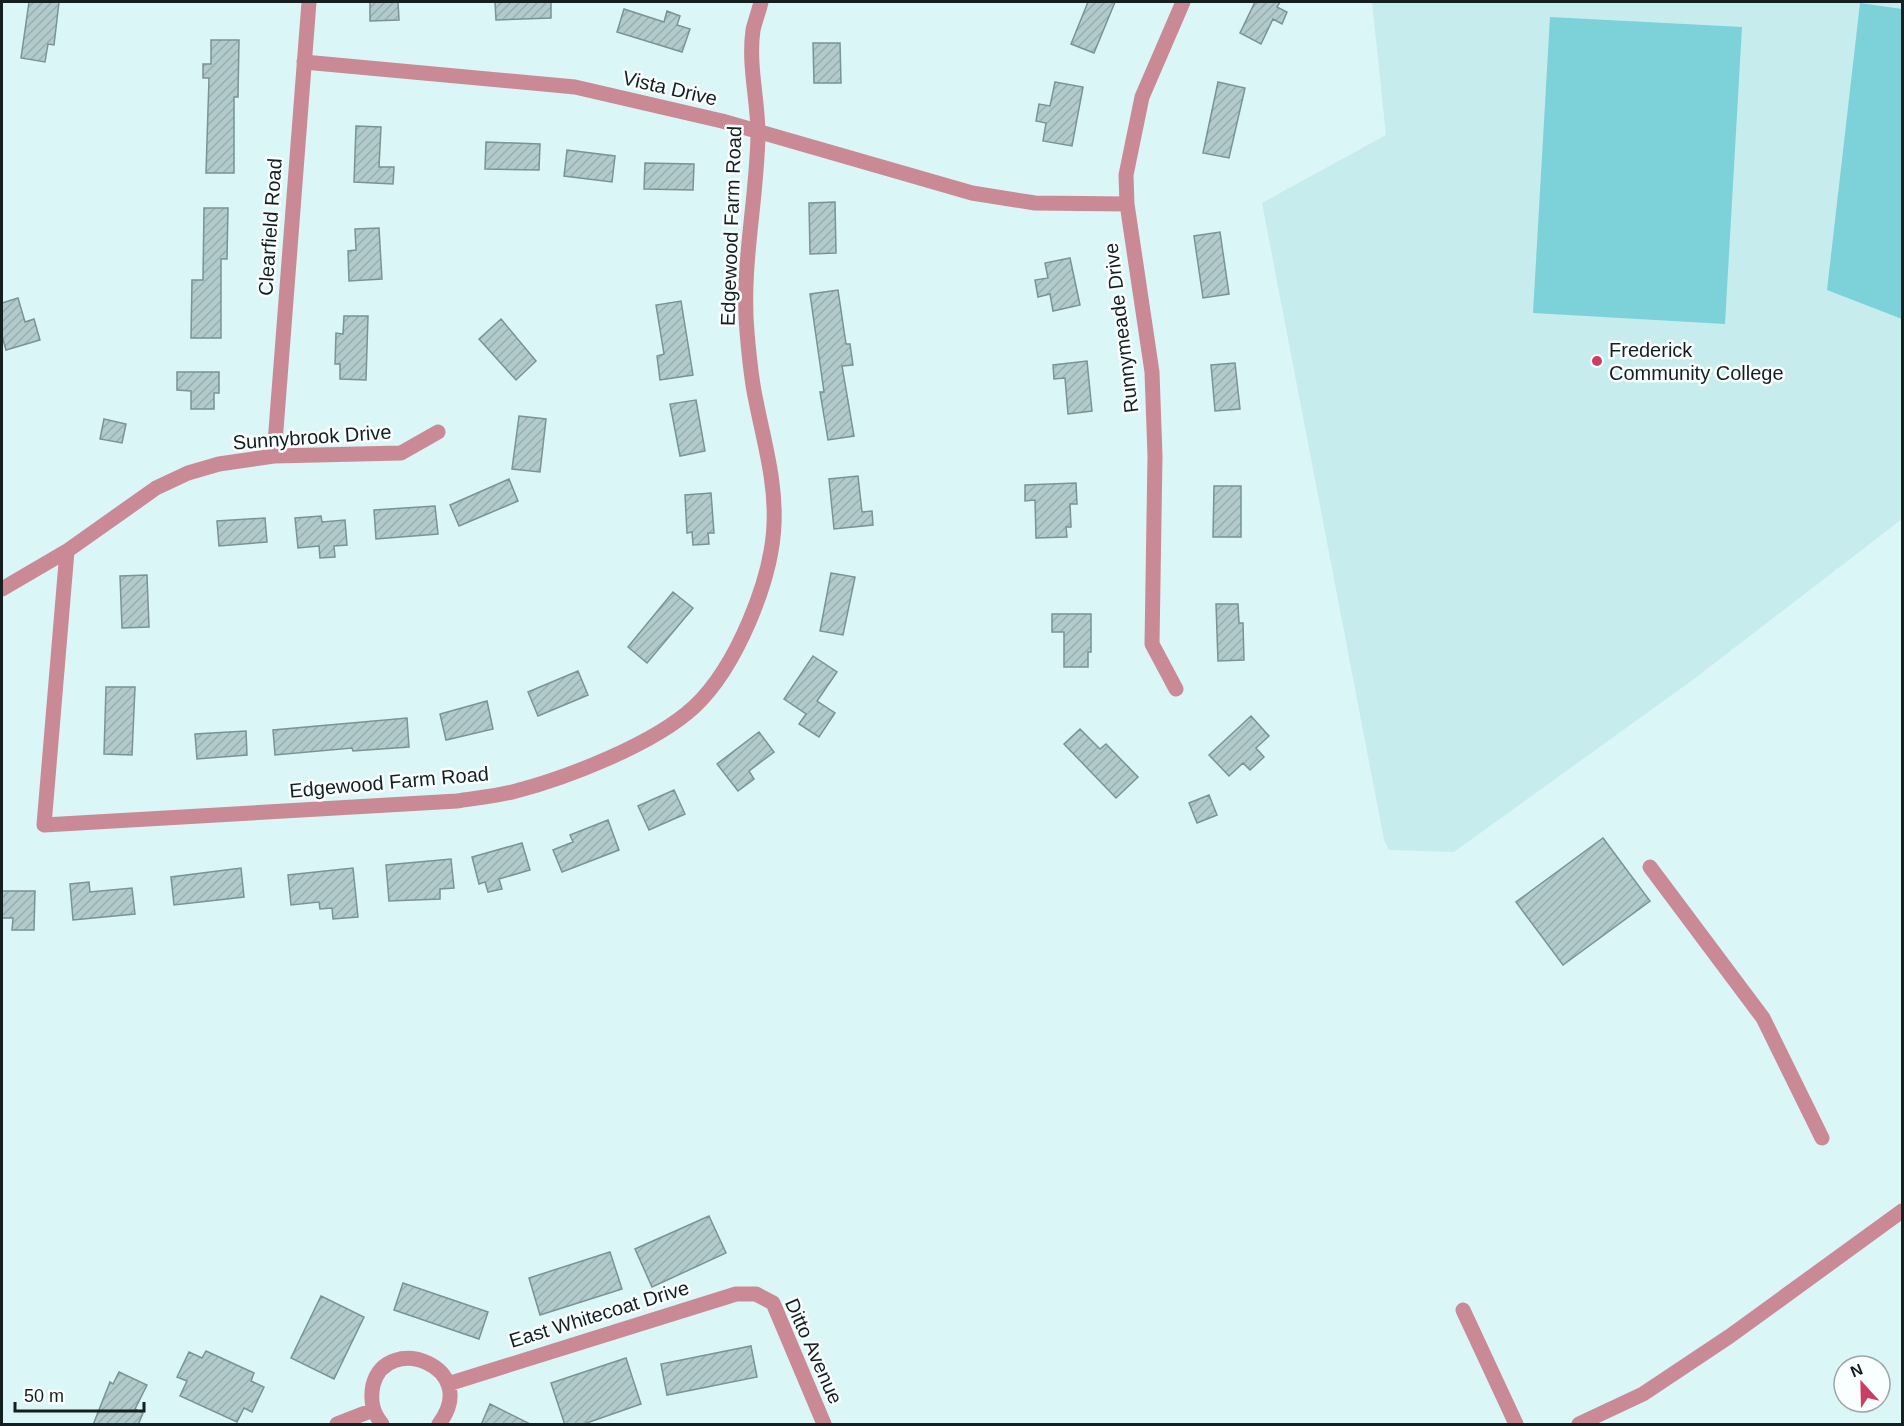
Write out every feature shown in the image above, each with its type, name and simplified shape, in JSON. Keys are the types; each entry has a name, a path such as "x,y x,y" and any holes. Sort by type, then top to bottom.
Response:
{"street":[{"name":"Clearfield Road","path":"273,456 309,2"},
{"name":"Edgewood Farm Road","path":"67,551 44,825 457,801 515,791 584,767 658,734 695,706 723,670 747,626 765,580 774,524 772,477 755,398 747,330 747,258 758,133 753,78 753,31 761,2"},
{"name":"Runnymeade Drive","path":"1176,689 1152,644 1155,456 1152,372 1127,204 1126,175 1142,97 1183,2"},
{"name":"Vista Drive","path":"304,62 575,87 722,121 972,193 1035,203 1127,204"},
{"name":"Sunnybrook Drive","path":"2,589 67,551 156,488 188,473 219,464 273,456 401,453 438,432"},
{"path":"1650,867 1762,1018 1822,1138"},
{"path":"1580,1425 1643,1394 1902,1211"},
{"name":"East Whitecoat Drive","path":"448,1384 736,1294 764,1296"},
{"name":"Ditto Avenue","path":"764,1296 773,1303 824,1425"},
{"path":"1462,1310 1516,1425"},
{"path":"382,1425 373,1410 371,1395 375,1380 384,1368 397,1360 413,1358 428,1362 440,1371 448,1384 450,1400 446,1414 439,1425"},
{"path":"337,1425 373,1410"}],"shaded area":[{"name":"Frederick Community College","path":"1372,2 1902,2 1902,519 1694,679 1454,852 1389,850 1384,840 1262,203 1386,135"},
{"path":"1860,3 1902,9 1902,319 1827,290"},
{"path":"1550,17 1742,27 1725,324 1533,313"}],"building":[{"path":"29,2 59,2 54,45 48,44 45,62 21,58"},
{"path":"370,2 398,2 399,20 370,21"},
{"path":"495,2 551,2 551,18 496,20"},
{"path":"1088,2 1115,2 1094,53 1071,44"},
{"path":"1255,2 1280,2 1277,7 1287,12 1282,24 1273,19 1261,44 1240,33"},
{"path":"624,9 664,22 667,11 680,16 677,25 690,29 682,52 617,32"},
{"path":"211,40 239,40 238,97 234,97 234,173 206,173 209,78 203,78 203,64 211,64"},
{"path":"813,43 840,43 841,83 814,83"},
{"path":"1055,82 1083,87 1072,146 1043,141 1046,123 1036,121 1039,104 1050,106"},
{"path":"1218,82 1245,88 1229,158 1203,153"},
{"path":"356,126 381,127 379,167 394,167 393,184 354,182"},
{"path":"486,142 540,144 539,170 485,169"},
{"path":"567,150 615,156 612,182 564,176"},
{"path":"645,163 694,164 693,190 644,189"},
{"path":"835,202 836,253 810,254 809,203"},
{"path":"204,208 228,208 227,259 221,259 221,338 191,338 192,280 203,280"},
{"path":"379,228 382,279 349,281 348,251 356,250 355,229"},
{"path":"1220,232 1229,294 1203,298 1194,236"},
{"path":"1070,258 1080,305 1053,311 1050,294 1038,297 1035,280 1048,278 1045,263"},
{"path":"838,290 846,344 850,344 853,365 842,366 854,436 828,440 820,392 824,392 810,294"},
{"path":"18,298 25,322 34,319 40,340 6,350 2,336 2,303"},
{"path":"681,301 693,375 660,380 657,356 664,354 656,305"},
{"path":"344,316 368,316 366,380 340,379 340,364 335,364 336,333 343,334"},
{"path":"501,319 536,361 516,380 479,339"},
{"path":"1087,361 1092,411 1068,414 1065,378 1054,379 1053,365"},
{"path":"1235,363 1240,409 1215,411 1211,365"},
{"path":"177,372 219,372 219,393 214,393 214,409 191,409 191,391 177,390"},
{"path":"696,400 705,451 680,456 670,404"},
{"path":"519,416 546,419 540,472 512,469"},
{"path":"104,419 126,424 122,443 100,439"},
{"path":"858,476 862,512 872,511 873,525 834,529 829,479"},
{"path":"509,479 518,501 459,526 450,505"},
{"path":"1076,483 1077,504 1070,504 1071,527 1066,527 1067,537 1036,538 1035,500 1025,501 1025,485"},
{"path":"1214,486 1241,486 1241,537 1213,537"},
{"path":"711,493 714,533 708,533 709,544 693,545 692,532 687,533 685,495"},
{"path":"435,506 438,534 376,539 374,510"},
{"path":"321,516 322,522 345,520 347,545 334,546 335,557 320,558 319,546 298,548 295,518"},
{"path":"265,518 267,542 219,546 217,521"},
{"path":"831,573 855,577 843,635 820,631"},
{"path":"147,575 149,627 122,628 120,576"},
{"path":"673,592 693,608 647,663 628,647"},
{"path":"1216,604 1238,604 1239,623 1243,623 1244,660 1218,661"},
{"path":"1052,614 1091,614 1091,652 1088,652 1088,667 1064,667 1064,632 1052,632"},
{"path":"813,656 837,672 817,701 835,713 819,737 799,724 806,714 784,699"},
{"path":"578,671 588,695 538,716 528,692"},
{"path":"106,687 135,687 132,755 104,754"},
{"path":"487,701 493,729 446,740 440,714"},
{"path":"1251,716 1269,736 1256,748 1264,757 1250,770 1243,763 1229,776 1209,755"},
{"path":"407,718 409,747 353,751 352,748 275,755 273,730"},
{"path":"1080,729 1100,749 1106,744 1138,777 1116,798 1064,744"},
{"path":"246,731 247,755 197,759 195,734"},
{"path":"759,732 774,752 749,771 754,779 738,791 717,764"},
{"path":"674,790 685,814 649,830 638,806"},
{"path":"1209,795 1217,815 1197,823 1189,803"},
{"path":"608,820 619,850 562,872 553,850 573,842 570,835"},
{"path":"1603,838 1650,901 1563,965 1516,902"},
{"path":"522,843 530,870 499,879 502,889 488,892 485,882 479,884 472,857"},
{"path":"451,859 454,888 440,889 440,899 389,901 386,865"},
{"path":"241,868 244,897 174,905 171,877"},
{"path":"353,868 358,917 333,919 332,908 320,909 319,902 291,905 288,875"},
{"path":"89,882 90,892 132,888 135,914 73,920 70,884"},
{"path":"2,891 35,891 34,930 12,930 13,918 2,918"},
{"path":"709,1216 726,1253 652,1287 635,1249"},
{"path":"610,1252 622,1289 540,1315 529,1278"},
{"path":"403,1283 488,1312 479,1339 394,1310"},
{"path":"321,1296 364,1317 334,1379 291,1358"},
{"path":"751,1346 757,1377 667,1395 661,1364"},
{"path":"206,1351 254,1373 251,1381 264,1387 252,1412 244,1408 237,1422 180,1396 187,1381 177,1377 189,1352 202,1358"},
{"path":"626,1358 641,1404 581,1425 565,1425 551,1383"},
{"path":"119,1372 147,1385 135,1409 143,1413 138,1425 93,1425 110,1382 113,1384"},
{"path":"490,1404 532,1425 481,1425"}],"place":[{"name":"Frederick Community College","path":"1597,361"}]}
